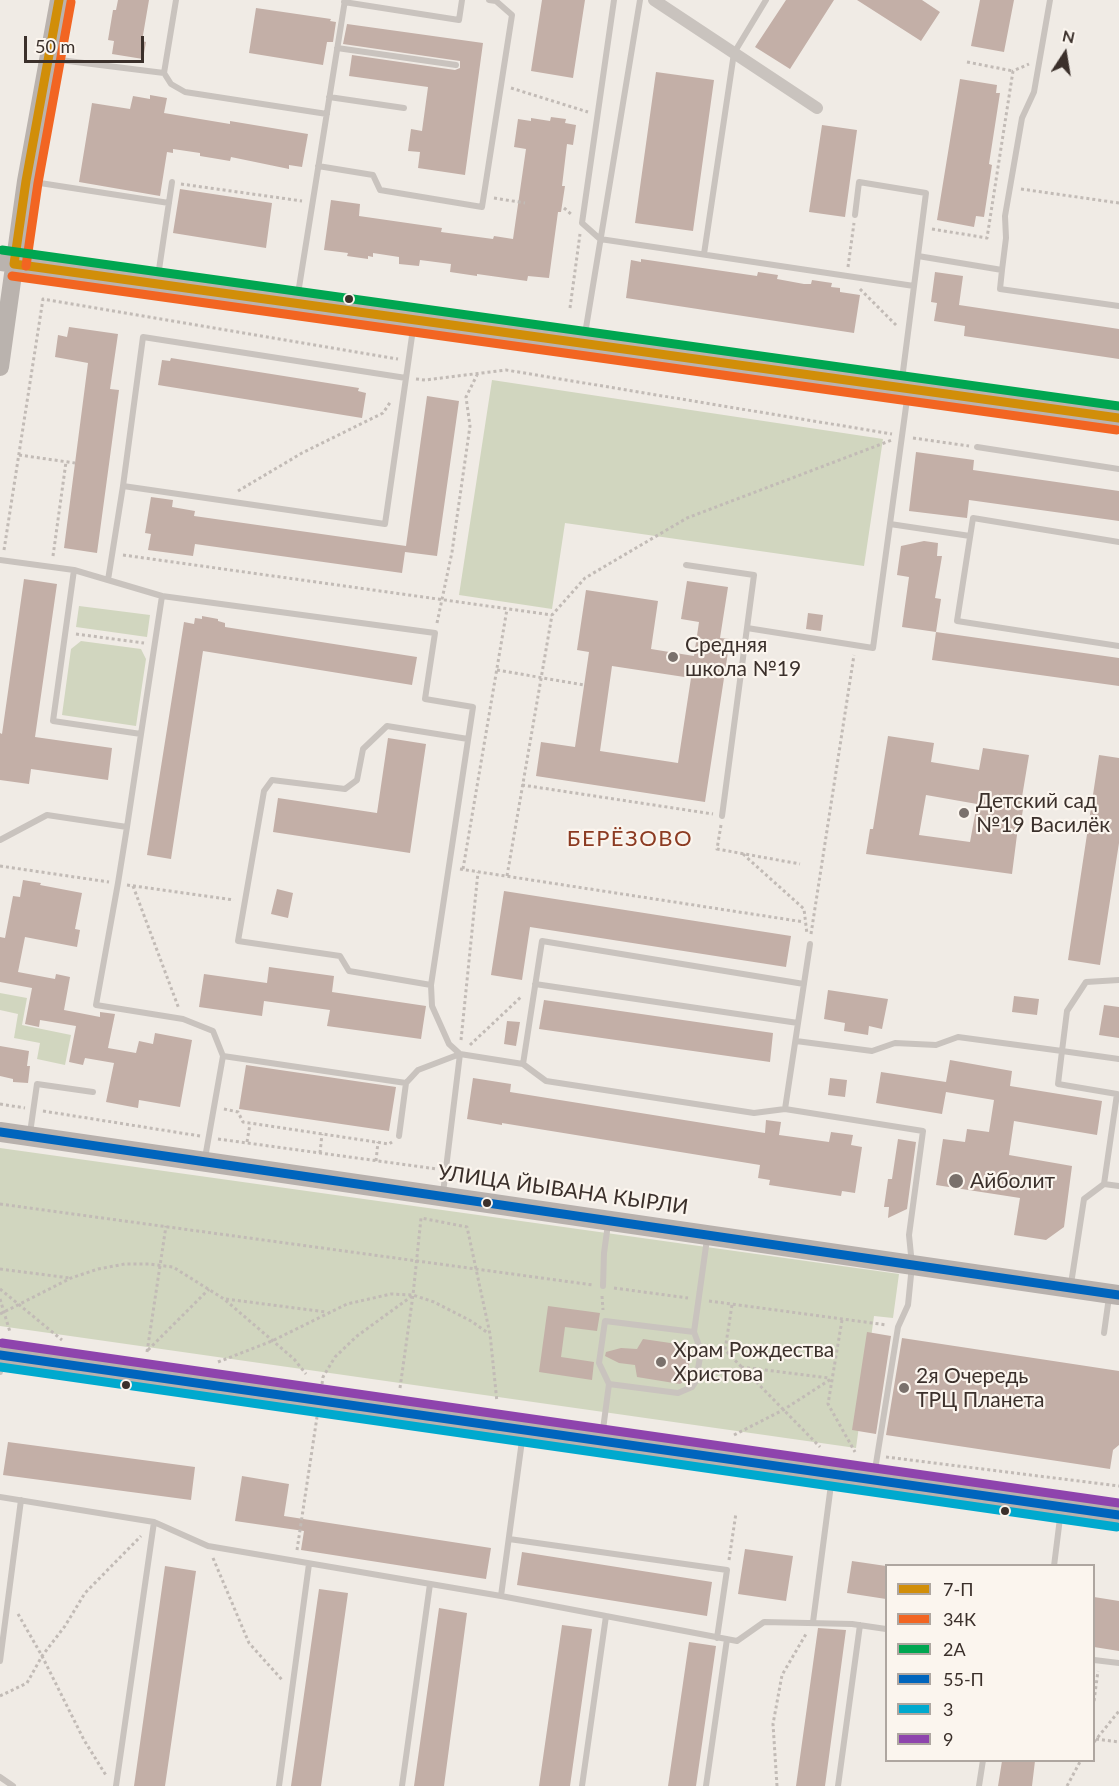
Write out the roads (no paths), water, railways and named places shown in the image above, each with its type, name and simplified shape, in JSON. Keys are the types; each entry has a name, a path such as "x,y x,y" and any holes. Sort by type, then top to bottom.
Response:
{"main road":[{"name":"УЛИЦА ЙЫВАНА КЫРЛИ","path":"0,1132 1114,1294"},
{"path":"1,1361 320,1401 1119,1515"}],"street":[{"path":"0,368 7,263 26,181 59,0"},
{"path":"654,0 817,108"},
{"path":"7,263 1119,418"}],"lane":[{"path":"176,0 164,74 171,84 184,92 327,114"},
{"path":"296,303 345,1 459,20 462,0"},
{"path":"318,165 373,175 380,190 483,207 512,15 496,1 489,0"},
{"path":"614,0 582,223 600,239 914,286"},
{"path":"584,344 640,0"},
{"path":"704,254 734,53 766,0"},
{"path":"1050,0 1034,92 1022,118 1010,187 1005,216 1006,238 1000,290 1119,306"},
{"path":"337,48 456,65"},
{"path":"47,58 164,74"},
{"path":"329,97 404,108"},
{"path":"26,181 169,203"},
{"path":"747,628 873,648 902,436 907,335 926,193 859,182 855,215"},
{"path":"157,284 172,183"},
{"path":"918,256 1002,270"},
{"path":"123,486 386,524 414,320"},
{"path":"108,580 143,337 406,378"},
{"path":"977,447 1119,469"},
{"path":"1119,542 973,518 957,621 1119,646"},
{"path":"890,524 970,537"},
{"path":"1,560 74,570 162,596 435,633 425,699 473,707 431,986 432,1006 449,1044 460,1054"},
{"path":"686,565 754,575 722,816"},
{"path":"74,570 53,721 141,734"},
{"path":"162,596 121,865 96,1005 183,1019 213,1031 223,1056 204,1162"},
{"path":"431,986 350,971 340,956 238,941 264,791 272,780 345,789 357,780 363,749 387,726 468,739"},
{"path":"0,840 47,815 127,826"},
{"path":"523,1064 542,941 804,984"},
{"path":"785,1109 810,944"},
{"path":"1104,1184 1117,1094 1058,1084 1067,1011 1086,982 1119,978"},
{"path":"535,984 798,1023"},
{"path":"796,1041 872,1051 895,1043 936,1046 958,1037 1119,1059"},
{"path":"442,1197 460,1054"},
{"path":"399,1136 406,1083 418,1070 460,1054 523,1064 546,1081 754,1113 785,1109 922,1131 909,1235 912,1265 908,1305 898,1327 874,1480"},
{"path":"223,1056 406,1083"},
{"path":"29,1136 37,1084 93,1092"},
{"path":"1070,1288 1084,1199 1104,1184 1119,1186"},
{"path":"603,1287 608,1221"},
{"path":"609,1384 678,1394 692,1387 696,1381 701,1351 694,1332 707,1235"},
{"path":"1104,1333 1114,1294"},
{"path":"602,1441 609,1384 599,1363 605,1321 694,1332"},
{"path":"501,1596 524,1430"},
{"path":"813,1622 832,1474"},
{"path":"0,1497 153,1522 208,1546 501,1596 737,1641 764,1622 813,1622 885,1629"},
{"path":"0,1661 21,1500"},
{"path":"1054,1564 1062,1507"},
{"path":"114,1786 153,1522"},
{"path":"509,1539 727,1570 717,1638"},
{"path":"279,1786 309,1564"},
{"path":"402,1786 430,1584"},
{"path":"582,1786 606,1616"},
{"path":"838,1786 860,1625"},
{"path":"706,1786 727,1639"},
{"path":"1096,1660 1119,1663"},
{"path":"979,1786 983,1762"},
{"path":"0,1777 13,1786"}],"place":[{"name":"Средняя школа №19","path":"673,657"},
{"name":"Детский сад №19 Василёк","path":"964,813"},
{"name":"Айболит","path":"956,1181"},
{"name":"Храм Рождества Христова","path":"661,1362"},
{"name":"2я Очередь ТРЦ Планета","path":"904,1388"}],"district":[{"name":"БЕРЁЗОВО","path":"630,839"}]}
